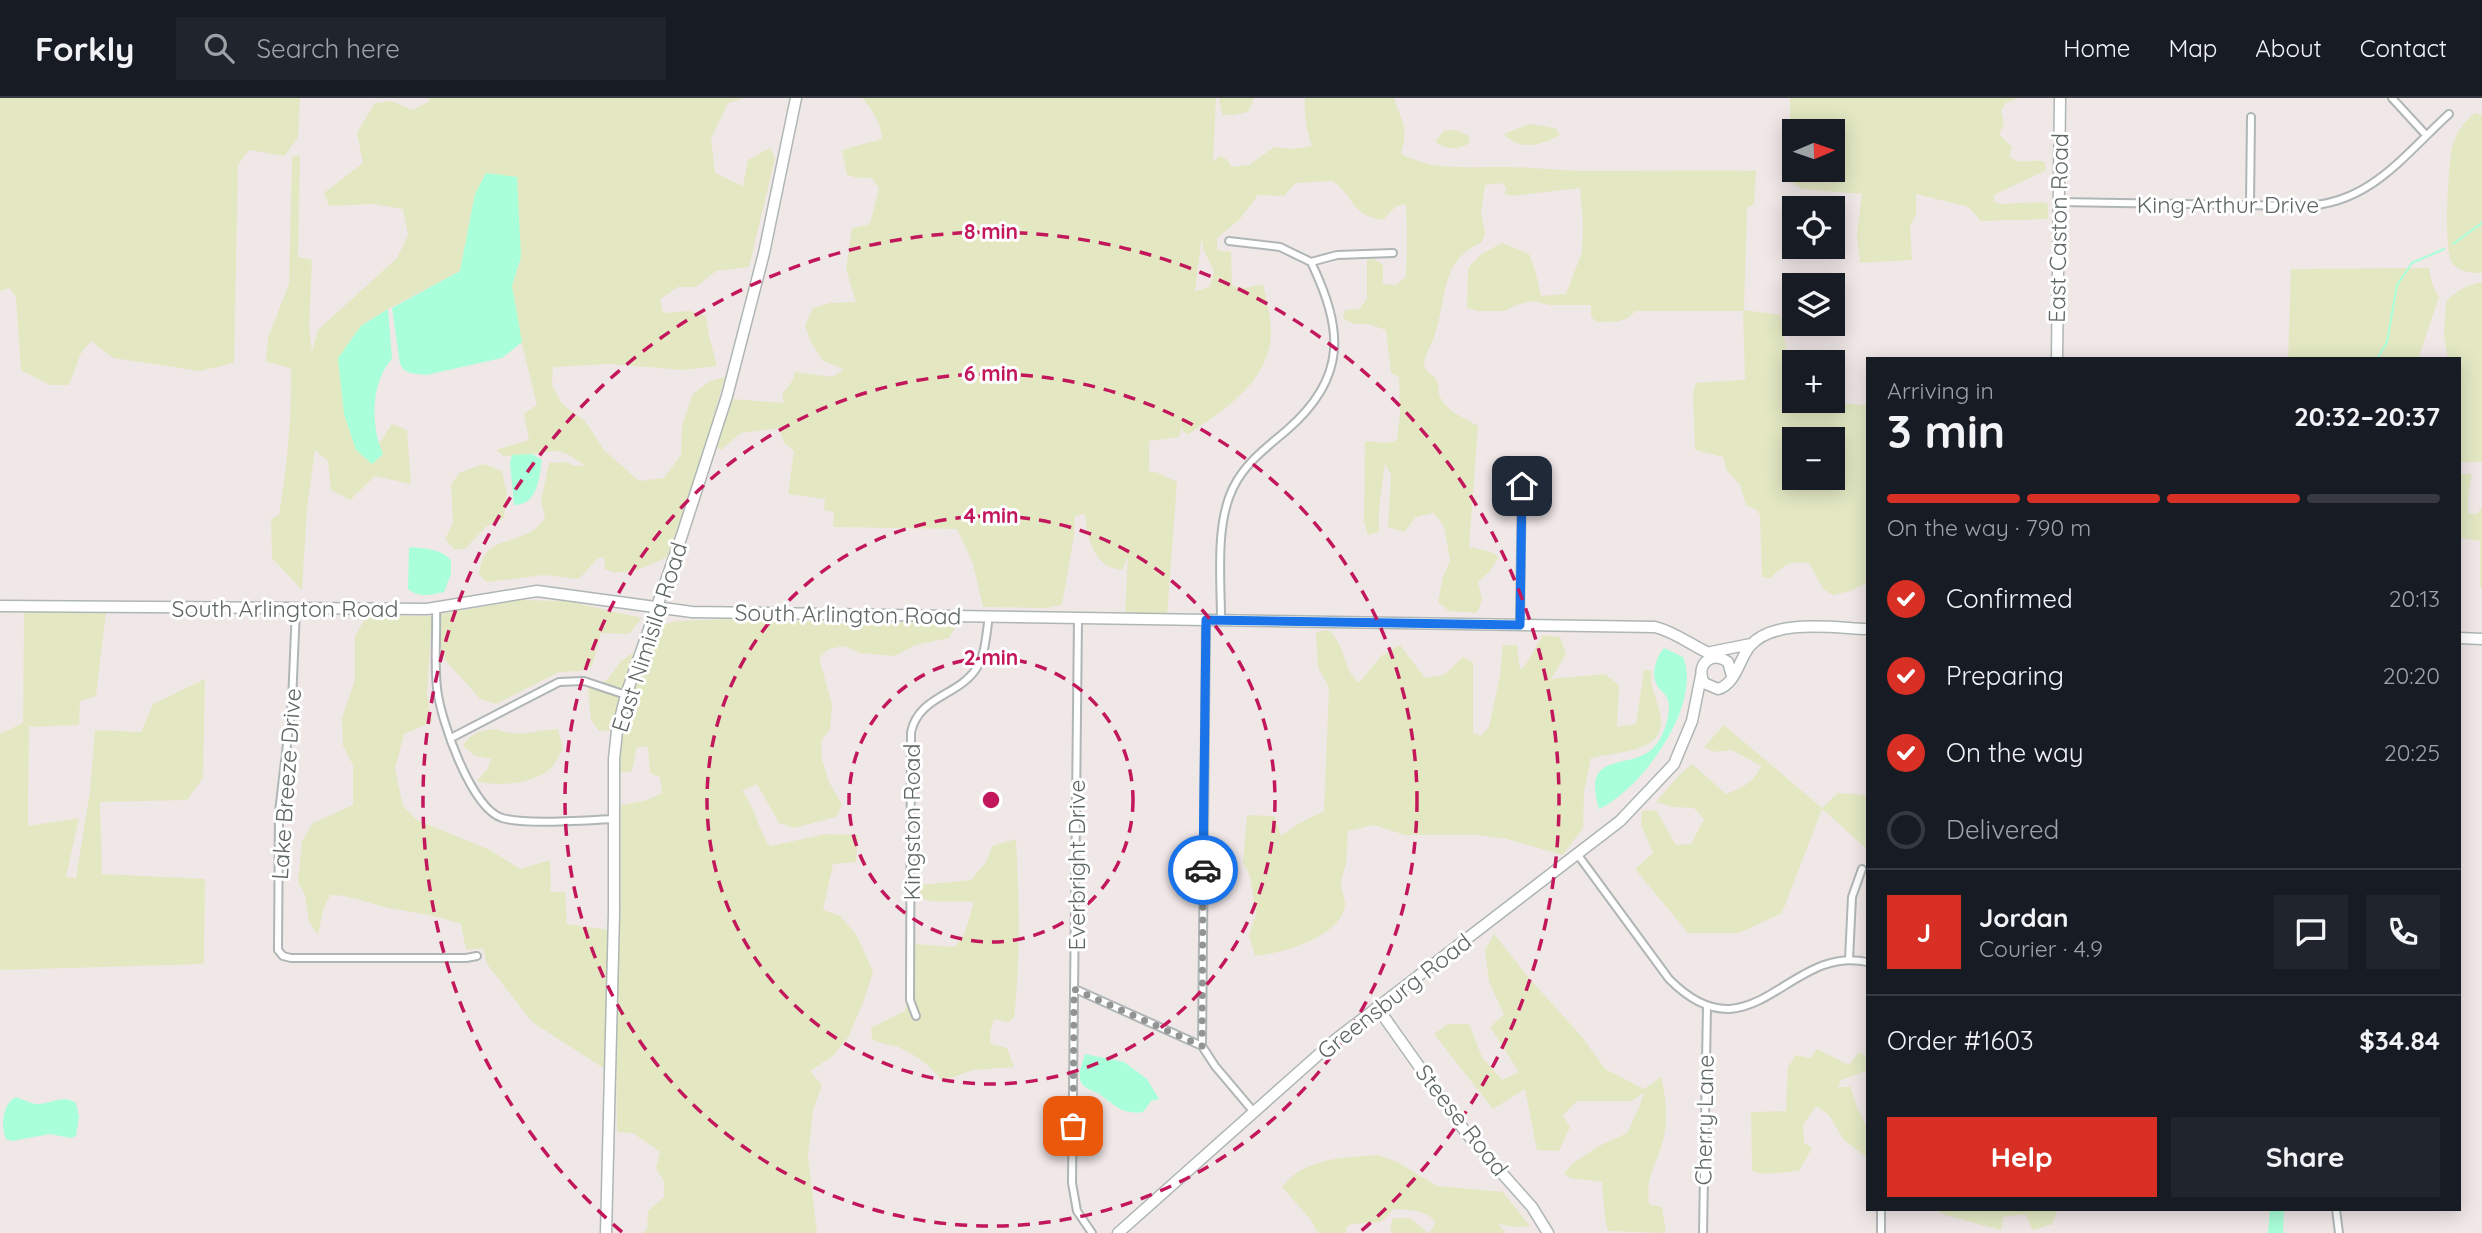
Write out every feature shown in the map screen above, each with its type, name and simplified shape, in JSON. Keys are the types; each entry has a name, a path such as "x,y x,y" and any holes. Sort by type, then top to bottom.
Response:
{"street":[{"name":"East Nimisila Road","path":"606,1233 614,914 614,747 626,695 711,449 742,343 796,98"},
{"name":"East Caston Road","path":"2057,357 2060,98"},
{"path":"2392,98 2426,135"},
{"name":"King Arthur Drive","path":"2058,202 2320,205 2352,197 2376,181 2449,114"},
{"path":"2250,205 2251,117"},
{"path":"1221,620 1223,522 1234,485 1258,454 1308,410 1319,394 1332,365 1335,342 1333,321 1324,290 1311,262 1280,247 1229,241"},
{"path":"1311,262 1337,254 1392,253"},
{"path":"1520,625 1522,462"},
{"name":"South Arlington Road","path":"0,606 436,608 537,591 570,593 657,609 692,612 1655,627 1678,635 1694,647 1720,657"},
{"name":"Lake Breeze Drive","path":"296,608 292,702 279,812 277,946 285,957 291,958 396,959 477,956"},
{"path":"436,608 436,687 443,719 485,807 498,816 518,820 614,819"},
{"name":"Kingston Road","path":"916,1016 910,1000 911,732 915,719 924,708 961,684 978,666 989,617"},
{"name":"Everbright Drive","path":"1078,618 1072,1183 1077,1211 1092,1233"},
{"path":"1202,1046 1206,620"},
{"path":"1697,703 1715,689 1727,685 1749,648 1766,634 1790,628 1866,629"},
{"path":"2461,638 2482,639"},
{"path":"1694,647 1704,683 1715,689"},
{"path":"1701,672 1708,659 1749,648"},
{"path":"1706,652 1749,648"},
{"path":"1720,657 1731,666 1732,676"},
{"name":"Greensburg Road","path":"1118,1233 1253,1111 1377,1007 1630,813 1674,764 1697,703 1701,672"},
{"path":"451,738 559,682 584,681 626,695"},
{"path":"1578,855 1669,979 1681,991 1707,1006 1730,1008 1754,1003 1774,994 1814,967 1849,960 1866,962"},
{"path":"1849,960 1852,897 1862,869"},
{"path":"1074,989 1202,1046 1215,1066 1253,1111"},
{"name":"Cherry Lane","path":"1703,1233 1707,1006"},
{"name":"Steese Road","path":"1377,1007 1467,1135 1526,1200 1548,1233"},
{"path":"1881,1211 1881,1233"},
{"path":"2338,1211 2336,1219 2339,1233"}],"shaded area":[{"path":"0,98 300,98 298,138 284,156 249,150 238,165 234,363 200,371 113,358 91,341 81,353 69,385 50,385 21,370 16,297 10,288 0,291"},
{"path":"429,98 744,98 728,103 711,139 715,173 743,186 748,160 770,148 775,158 749,267 716,271 696,287 678,287 660,299 663,313 690,311 706,316 717,366 683,370 609,364 553,367 552,385 562,404 585,421 605,451 639,481 664,478 681,455 682,425 693,394 710,381 725,377 695,479 667,557 653,564 628,572 612,572 605,569 604,556 596,560 579,579 544,575 487,582 479,575 485,554 491,548 532,531 545,519 541,501 549,463 566,462 574,466 585,466 560,452 503,456 496,450 529,440 524,414 537,405 517,324 475,194 460,271 361,326 378,445 392,424 407,430 411,484 375,476 350,500 331,490 328,461 315,450 307,509 302,590 272,558 271,519 279,515 284,479 290,423 291,368 266,362 268,338 289,284 292,157 300,155 298,257 312,260 309,329 312,352 318,330 397,258 408,235 403,209 375,204 329,206 324,193 363,163 357,133 375,103 391,101 413,110 430,101"},
{"path":"862,98 1216,98 1213,162 1220,156 1232,167 1249,165 1274,147 1292,149 1312,146 1306,122 1305,98 1394,98 1404,130 1401,154 1440,166 1585,171 1756,171 1754,204 1747,208 1744,310 1780,315 1786,350 1782,350 1782,413 1845,413 1845,404 1866,405 1866,583 1833,595 1824,590 1809,563 1803,562 1788,564 1771,578 1762,577 1760,515 1757,510 1746,505 1740,485 1727,471 1723,457 1695,450 1693,393 1696,383 1745,379 1743,311 1635,311 1623,320 1597,322 1591,317 1591,305 1550,305 1532,301 1504,311 1467,308 1468,268 1480,255 1502,243 1529,254 1541,296 1566,294 1582,252 1580,188 1512,196 1505,194 1506,187 1501,183 1485,185 1481,213 1485,233 1482,242 1458,259 1452,270 1434,338 1424,360 1426,369 1437,381 1439,395 1447,407 1478,426 1469,547 1489,551 1499,557 1478,582 1482,599 1477,613 1449,611 1438,602 1450,560 1444,527 1434,513 1416,517 1404,532 1388,527 1391,475 1385,463 1379,532 1368,535 1364,522 1365,441 1387,443 1397,440 1400,413 1399,377 1391,373 1386,330 1368,324 1354,324 1343,318 1345,310 1359,309 1367,299 1367,260 1374,259 1383,265 1383,284 1396,285 1406,277 1406,204 1396,206 1383,220 1373,218 1359,210 1333,181 1295,183 1284,196 1258,195 1239,220 1217,238 1217,250 1231,252 1232,286 1245,288 1263,284 1271,326 1269,349 1254,379 1217,415 1189,434 1183,432 1182,425 1179,437 1149,441 1149,471 1177,482 1167,616 1125,613 1128,557 1122,570 1109,567 1101,560 1090,542 1085,514 1075,516 1062,605 1046,608 983,607 973,563 957,529 833,527 834,512 824,510 825,499 788,494 794,451 784,443 779,428 741,433 721,450 717,448 732,399 784,403 782,394 793,380 795,372 833,377 844,369 823,361 810,341 805,325 813,308 830,303 856,302 846,269 852,228 870,224 879,188 872,178 847,175 842,150 882,139 878,122","holes":["1202,235 1203,249 1214,271 1210,286 1195,292"]},
{"path":"1219,98 1254,98 1248,112 1222,115"},
{"path":"1790,98 2019,98 2006,103 2001,110 2004,124 1999,134 2012,147 2009,157 2018,161 2045,162 2046,170 1994,195 1994,201 2000,204 2048,204 2048,219 1981,221 1969,207 1916,194 1916,215 1910,225 1912,260 1860,263 1857,234 1862,194 1802,189 1793,183 1845,182 1845,119 1790,119"},
{"path":"2475,113 2482,115 2482,273 2466,271 2452,263 2447,224 2453,144 2462,127"},
{"path":"1529,124 1555,128 1560,135 1546,142 1524,145 1510,140 1504,134"},
{"path":"1445,130 1457,130 1469,136 1469,143 1452,148 1436,143"},
{"path":"486,173 517,177 521,257 512,286 522,342 502,358 426,375 410,373 400,364 392,308 460,271 475,194"},
{"path":"2429,268 2432,284 2439,297 2419,357 2288,357 2291,269"},
{"path":"2482,282 2482,462 2461,462 2461,357 2448,357 2444,335 2446,302 2471,285"},
{"path":"388,309 392,359 380,379 375,404 376,430 383,454 372,464 356,450 344,414 338,358 361,326"},
{"path":"532,454 542,460 536,489 528,500 514,505 510,462 512,455"},
{"path":"483,464 502,471 507,494 504,518 487,526 465,549 454,549 445,539 453,523 451,485 459,473"},
{"path":"2461,474 2472,474 2468,513 2477,514 2482,507 2482,591 2480,541 2461,538"},
{"path":"409,548 438,552 451,560 451,574 444,592 421,595 408,589"},
{"path":"520,600 567,601 642,618 629,634 601,633 592,666 580,671 559,672 496,704 480,699 446,661 438,641 441,614"},
{"path":"24,611 106,612 96,696 80,701 79,725 29,727 28,826 79,818 66,877 76,878 90,791 95,730 141,732 153,704 205,679 203,778 187,800 100,802 102,874 205,879 204,964 0,970 0,734 23,723"},
{"path":"367,615 432,616 427,695 432,722 404,734 395,769 403,806 417,820 490,850 520,869 550,860 551,892 565,892 567,924 610,930 605,1069 532,1022 487,964 483,948 466,950 461,924 338,895 330,895 323,911 318,935 309,922 305,895 298,882 302,841 313,823 353,805 353,765 343,746 342,718 355,680 355,636"},
{"path":"766,618 825,623 958,622 949,638 915,645 894,656 860,653 844,646 829,649 819,658 832,704 830,729 821,741 822,759 829,782 842,805 836,817 794,828 779,823 757,784 742,791 770,846 826,834 858,835 856,862 833,864 823,910 840,916 856,934 873,972 849,1036 833,1056 810,1071 822,1085 813,1111 808,1156 817,1233 642,1233 647,1229 648,1211 664,1197 664,1181 656,1168 660,1152 633,1133 617,1132 616,1019 621,899 621,805 647,800 662,793 660,777 650,773 648,747 637,747 632,771 620,773 622,735 636,680 658,627 675,621"},
{"path":"1328,630 1339,643 1349,670 1359,683 1381,656 1400,645 1425,678 1444,675 1463,657 1473,662 1473,733 1481,736 1489,727 1503,645 1517,645 1520,670 1543,635 1560,637 1566,654 1551,679 1605,674 1619,685 1617,727 1636,724 1644,670 1652,671 1651,683 1661,725 1658,734 1644,746 1591,758 1584,792 1583,828 1563,855 1507,839 1478,835 1405,835 1374,825 1348,831 1346,863 1341,884 1345,906 1341,917 1333,927 1308,942 1279,952 1255,956 1249,935 1256,914 1250,876 1243,862 1247,815 1275,816 1281,836 1324,811 1329,687 1318,668 1316,632"},
{"path":"1664,648 1683,657 1687,677 1684,698 1676,721 1664,744 1633,784 1599,809 1595,788 1597,775 1605,767 1640,756 1652,749 1665,729 1669,704 1666,695 1657,685 1654,674 1657,660"},
{"path":"636,651 614,730 599,731 591,720 588,689 607,680 621,661"},
{"path":"1724,725 1822,808 1838,793 1866,795 1866,848 1822,809 1782,913 1739,933 1688,933 1635,869 1653,853 1641,825 1642,811 1656,810 1676,845 1691,844 1704,819 1694,808 1672,807 1656,802 1679,775 1692,764 1726,794 1747,784 1761,766 1732,750 1715,752 1704,747"},
{"path":"497,729 520,734 558,729 563,749 551,768 536,778 505,784 477,781 488,768 491,759 475,756 463,746 477,733"},
{"path":"1016,839 1019,906 1014,1018 1008,1022 994,1019 990,1033 991,1044 1007,1048 1014,1067 973,1070 942,1081 928,1066 911,1054 872,1039 871,1028 905,1011 914,984 915,944 955,947 965,932 974,902 924,899 919,897 921,885 971,880 987,861 992,846"},
{"path":"1494,934 1582,1037 1605,1069 1644,1089 1661,1077 1666,1128 1648,1194 1649,1204 1662,1207 1666,1233 1608,1231 1602,1182 1570,1178 1564,1174 1572,1164 1599,1146 1627,1133 1644,1092 1632,1101 1577,1101 1563,1115 1570,1127 1559,1151 1537,1150 1525,1089 1493,1109 1434,1034 1448,1024 1469,1024 1482,1057 1502,1080 1519,1072 1490,1027 1504,1014 1489,982 1485,950"},
{"path":"1817,1049 1849,1065 1859,1052 1866,1056 1866,1071 1841,1080 1838,1087 1851,1087 1857,1108 1866,1125 1866,1157 1844,1140 1829,1115 1816,1106 1803,1125 1804,1143 1812,1148 1799,1171 1764,1174 1752,1171 1751,1112 1786,1111 1788,1067 1796,1055 1810,1058"},
{"path":"1085,1054 1124,1062 1147,1079 1159,1099 1151,1101 1143,1112 1136,1113 1119,1108 1086,1088 1080,1079"},
{"path":"16,1097 35,1104 62,1099 76,1103 79,1117 76,1136 71,1138 50,1134 12,1141 6,1139 4,1115 8,1104"},
{"path":"1378,1155 1397,1162 1437,1186 1503,1192 1530,1226 1498,1224 1506,1233 1429,1233 1436,1223 1428,1215 1394,1209 1381,1222 1351,1224 1346,1228 1346,1233 1318,1233 1311,1220 1282,1187 1291,1177 1313,1164"},
{"path":"1938,1211 2057,1211 2052,1224 2033,1230 2025,1214 2003,1217 2001,1230"},
{"path":"2270,1211 2284,1211 2283,1233 2268,1233"},
{"path":"1393,1218 1410,1218 1428,1233 1392,1233 1390,1230"}],"waterway":[{"path":"2453,244 2482,223"},
{"path":"2378,357 2387,342 2397,285 2412,263 2444,249"}],"way so far":[{"path":"1073,1126 1074,989 1202,1046 1203,870"}],"route":[{"path":"1203,870 1206,620 1520,625 1522,486"}]}
